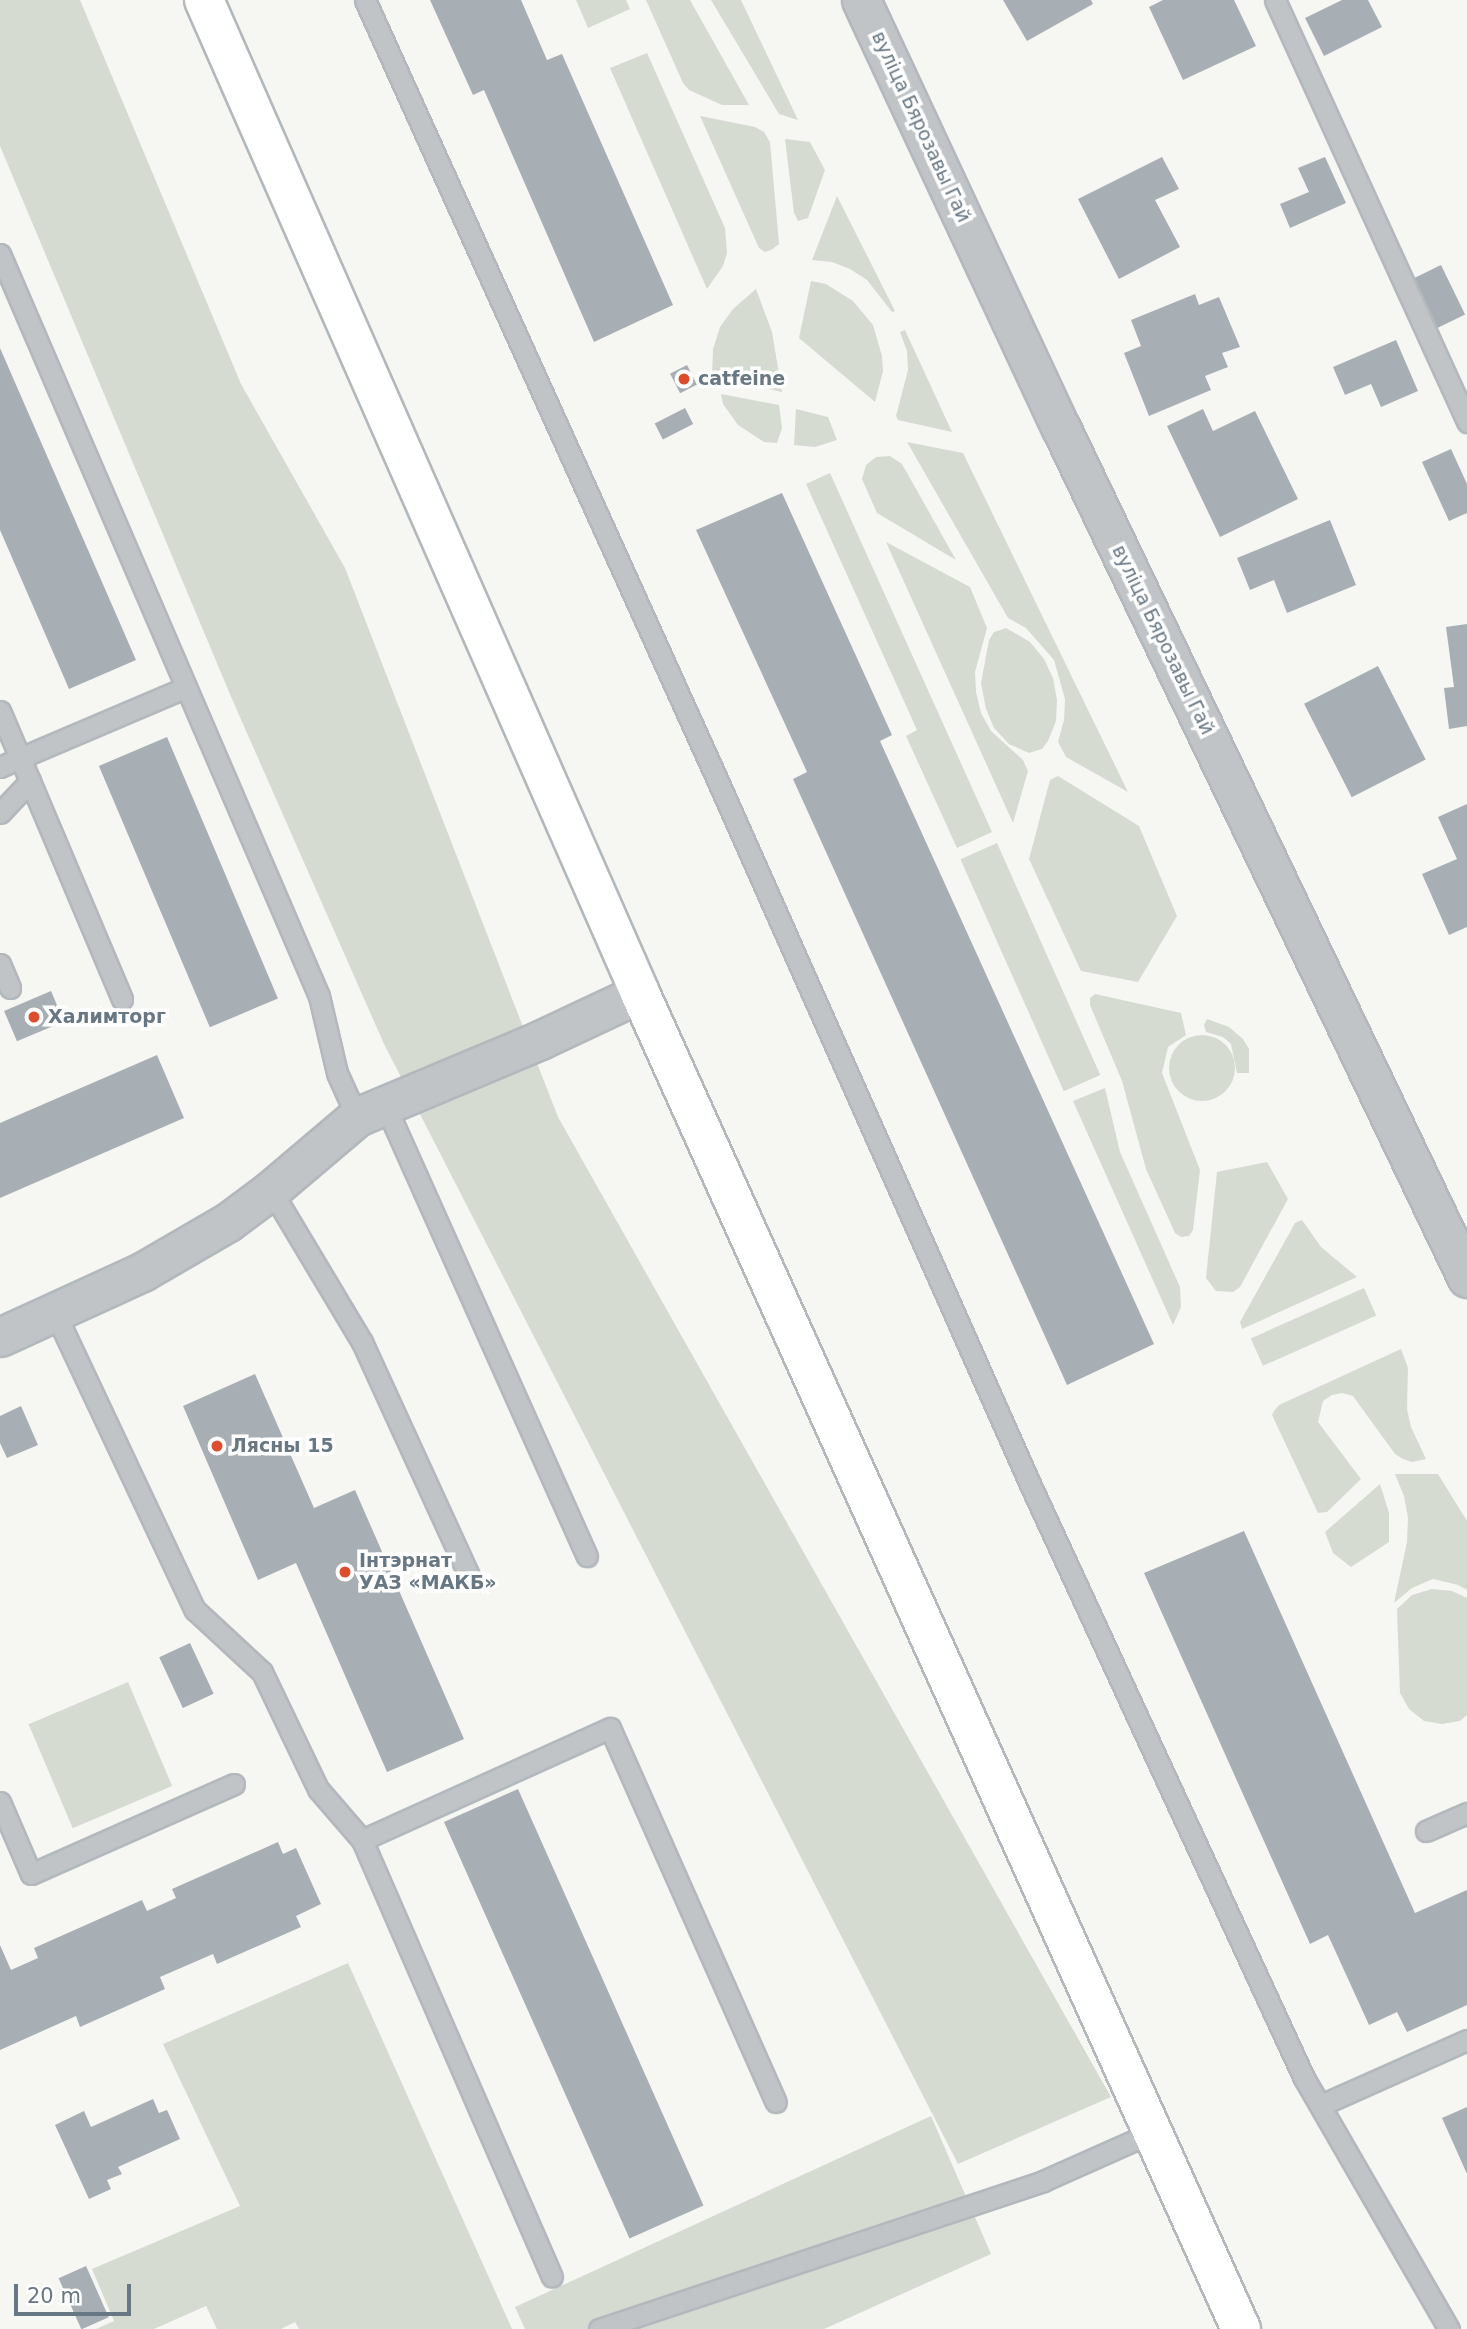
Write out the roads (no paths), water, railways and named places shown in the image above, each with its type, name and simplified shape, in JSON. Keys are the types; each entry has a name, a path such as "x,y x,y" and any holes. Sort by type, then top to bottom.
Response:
{"main road":[{"path":"204,0 640,993 1241,2329"}],"street":[{"name":"вуліца Бярозавы Гай","path":"861,0 1061,428 1467,1278"},
{"path":"0,1337 142,1272 228,1222 371,1112 640,993"}],"lane":[{"path":"365,0 712,768 1030,1484 1304,2078 1449,2329"},
{"path":"1275,0 1467,422"},
{"path":"0,254 184,688 319,996 337,1073 371,1112 587,1556"},
{"path":"0,767 184,688"},
{"path":"0,711 122,999"},
{"path":"0,813 30,781"},
{"path":"0,964 10,988"},
{"path":"271,1190 362,1342 469,1576"},
{"path":"55,1313 195,1610 262,1672 318,1789 362,1840 552,2276"},
{"path":"362,1840 610,1728 776,2102"},
{"path":"0,1802 31,1874 234,1784"},
{"path":"1426,1831 1467,1813"},
{"path":"1321,2105 1467,2040"},
{"path":"599,2329 1043,2180 1153,2132"}],"place":[{"name":"catfeine","path":"684,379"},
{"name":"Халимторг","path":"34,1017"},
{"name":"Лясны 15","path":"217,1446"},
{"name":"Інтэрнат УАЗ «МАКБ»","path":"345,1572"}]}
